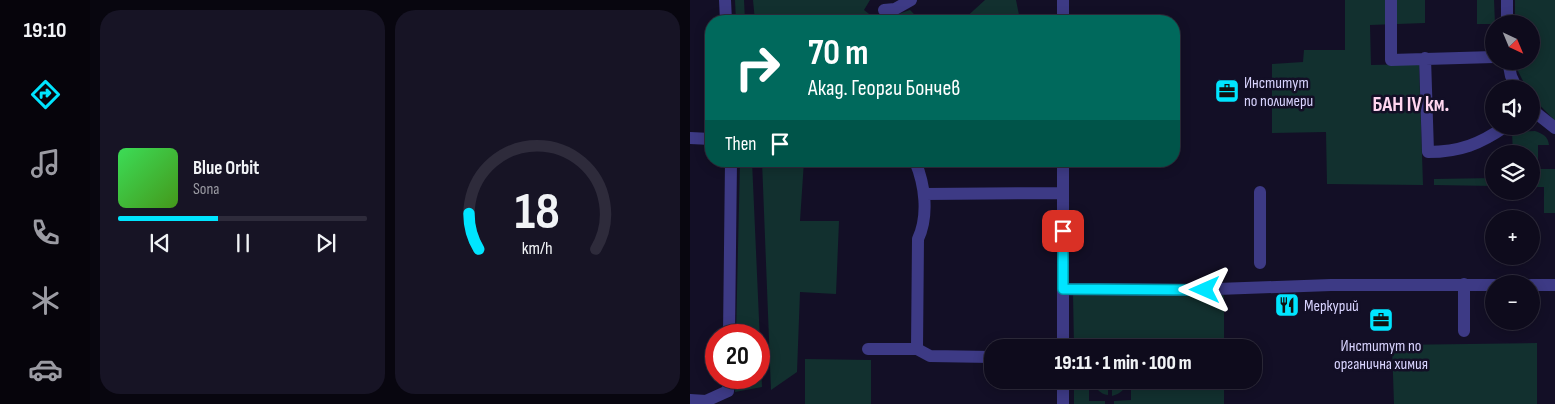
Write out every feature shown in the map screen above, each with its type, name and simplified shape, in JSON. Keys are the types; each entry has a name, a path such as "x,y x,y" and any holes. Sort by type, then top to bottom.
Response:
{"street":[{"path":"725,0 726,15"},
{"path":"884,10 895,9 911,0"},
{"path":"1063,0 1063,15"},
{"path":"1390,0 1391,60 1485,58"},
{"path":"1506,0 1507,15"},
{"path":"1425,58 1428,152 1454,151 1466,148 1492,135"},
{"path":"1540,116 1555,128"},
{"path":"690,138 705,139"},
{"path":"729,324 731,167"},
{"path":"917,349 918,238 924,226 924,194 918,167"},
{"path":"1062,339 1063,167"},
{"path":"1260,192 1260,263"},
{"path":"924,194 1063,193"},
{"path":"1464,284 1464,331"},
{"path":"1063,289 1190,290 1260,286 1485,284"},
{"path":"1540,285 1555,285"},
{"path":"868,349 917,349 930,356 984,357"},
{"path":"690,400 706,401 728,391 728,389"},
{"path":"1063,389 1063,404"}],"green space":[{"path":"735,0 744,0 745,15 736,15"},
{"path":"753,0 870,0 864,10 870,15 754,15"},
{"path":"985,0 1016,0 1019,15 969,15"},
{"path":"1345,0 1425,0 1425,23 1370,25 1371,65 1419,64 1423,185 1327,184 1326,132 1272,133 1272,64 1303,62 1304,50 1345,50"},
{"path":"1477,0 1494,0 1495,15 1485,15 1485,24 1477,24"},
{"path":"1515,0 1555,0 1555,121 1540,105 1540,80 1522,80 1518,70 1540,70 1540,15 1515,15"},
{"path":"910,10 915,15 895,15"},
{"path":"1540,133 1548,139 1549,145 1538,145 1513,145 1512,135 1540,135"},
{"path":"740,167 752,167 759,324 736,324"},
{"path":"762,167 804,167 800,221 839,221 836,294 800,292 797,372 771,390 770,324 768,324"},
{"path":"1540,169 1555,169 1555,213 1544,213 1544,187 1540,187"},
{"path":"1485,178 1485,186 1434,185 1434,179"},
{"path":"1073,293 1224,295 1224,339 1074,339"},
{"path":"1537,343 1537,404 1394,404 1392,345"},
{"path":"805,359 871,360 871,404 805,404"},
{"path":"735,389 751,389 735,392"},
{"path":"1074,389 1089,389 1089,401 1105,401 1105,404 1074,404"},
{"path":"1108,389 1108,395 1103,393 1098,390"},
{"path":"1112,389 1123,389 1118,394 1112,396"},
{"path":"1131,389 1224,389 1224,404 1114,404 1114,401 1131,400"}],"place":[{"name":"Институт по полимери","path":"1227,91"},
{"name":"Меркурий","path":"1287,305"},
{"name":"Институт по органична химия","path":"1381,320"}],"district":[{"name":"БАН IV км.","path":"1411,104"}],"route":[{"path":"1063,231 1063,289 1205,290"}]}
